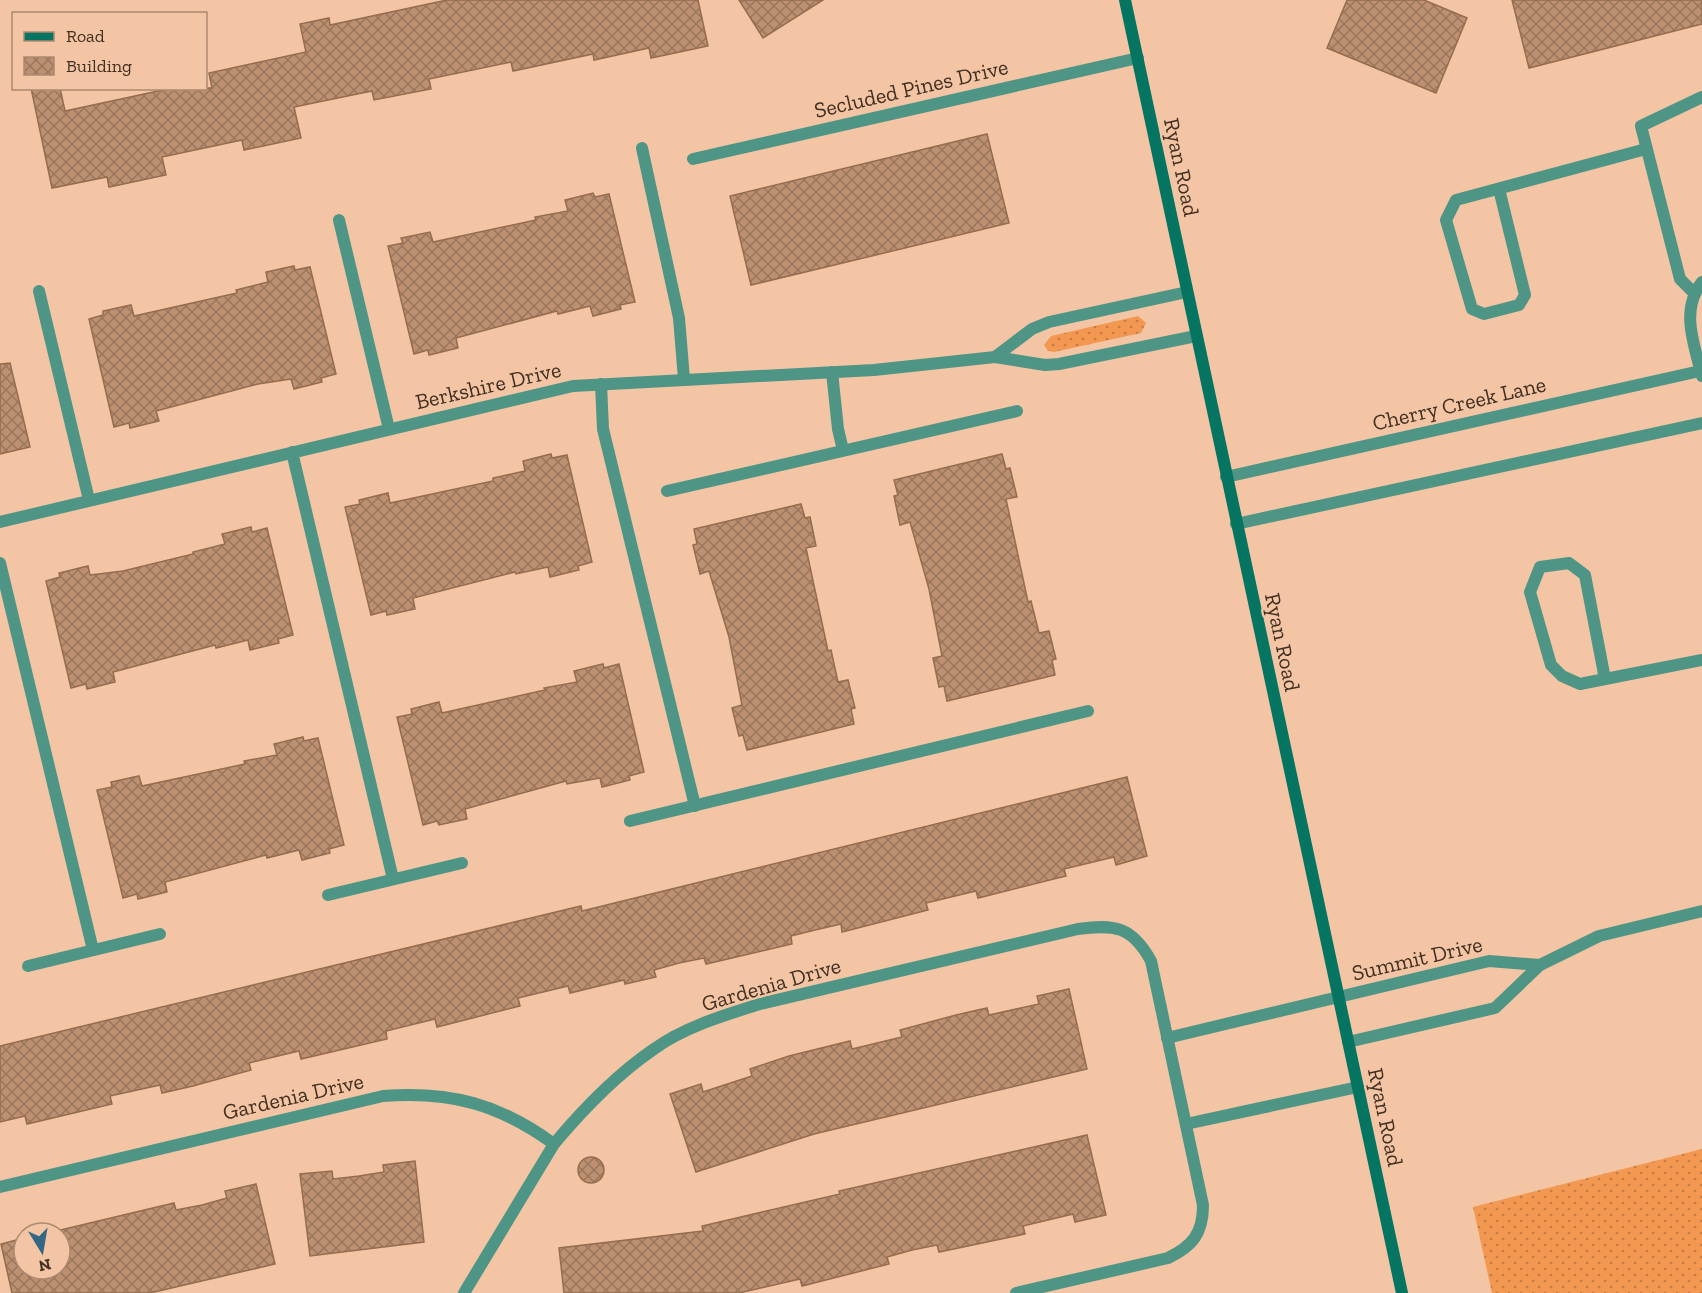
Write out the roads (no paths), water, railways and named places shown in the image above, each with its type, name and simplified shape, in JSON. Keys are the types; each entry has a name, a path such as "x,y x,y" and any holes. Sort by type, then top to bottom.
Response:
{"main road":[{"name":"Ryan Road","path":"1125,0 1402,1293"}],"street":[{"name":"Secluded Pines Drive","path":"693,159 1138,58"},
{"name":"Cherry Creek Lane","path":"1226,477 1701,374 1688,314 1698,287 1680,279 1641,126 1702,98"},
{"path":"642,148 679,318 684,379"},
{"path":"1499,189 1525,295 1519,305 1484,314 1472,309 1446,220 1456,200 1646,149"},
{"path":"339,220 389,429"},
{"path":"39,291 89,500"},
{"name":"Berkshire Drive","path":"995,357 1032,329 1049,322 1187,292"},
{"name":"Berkshire Drive","path":"0,522 573,386 832,372 946,364 995,357 1045,365 1059,364 1196,336"},
{"path":"832,372 838,429 843,450"},
{"path":"601,384 603,429 695,806"},
{"path":"667,490 1017,411"},
{"path":"1236,524 1702,423"},
{"path":"292,452 393,879"},
{"path":"0,563 93,950"},
{"path":"1605,679 1585,574 1569,563 1540,567 1530,592 1551,665 1562,676 1580,684 1702,660"},
{"path":"630,821 1088,711"},
{"path":"328,895 462,863"},
{"path":"1348,1042 1495,1008 1540,965 1599,936 1702,911"},
{"name":"Gardenia Drive","path":"0,1188 383,1096 443,1095 469,1100 527,1124 554,1144 578,1114 656,1047 716,1018 771,1001 1078,929 1113,927 1136,938 1150,960 1203,1205 1203,1223 1190,1245 1168,1258 1016,1293"},
{"path":"27,966 160,934"},
{"name":"Summit Drive","path":"1167,1038 1489,961 1540,965"},
{"path":"1186,1124 1358,1087"},
{"path":"464,1293 554,1144"}]}
